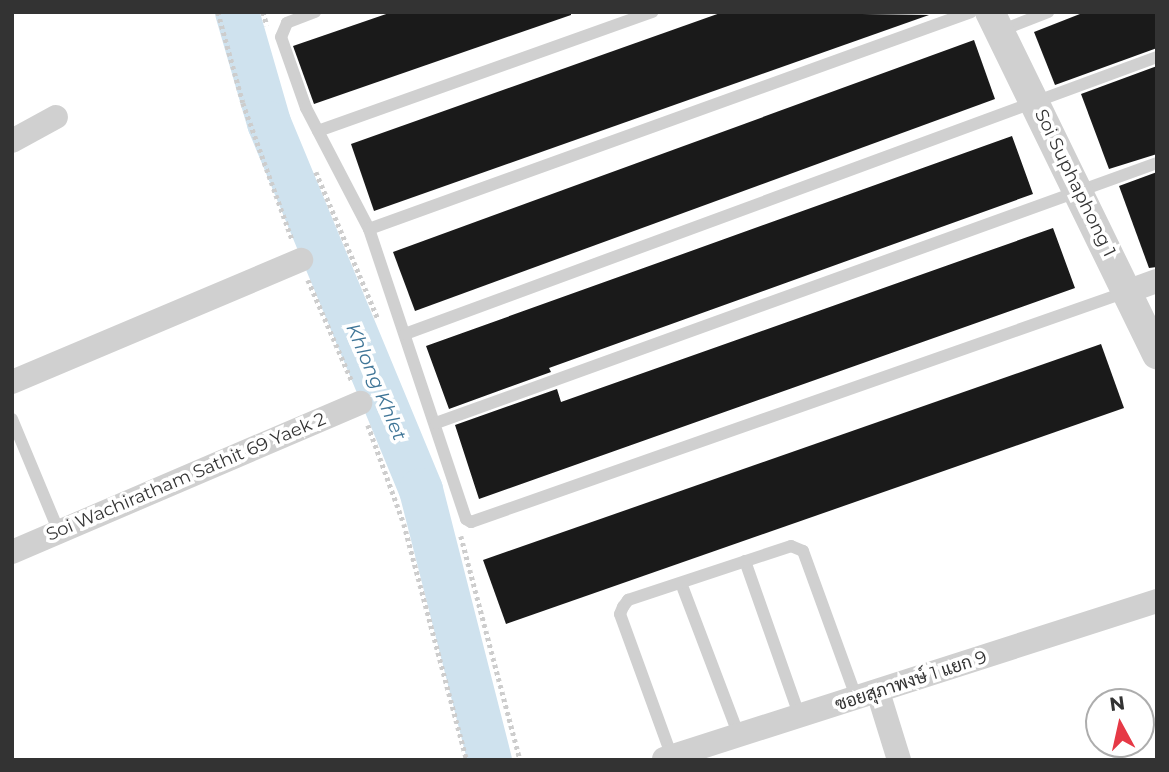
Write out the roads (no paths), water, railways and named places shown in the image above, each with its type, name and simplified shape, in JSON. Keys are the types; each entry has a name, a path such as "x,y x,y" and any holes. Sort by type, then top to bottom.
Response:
{"street":[{"name":"Soi Suphaphong 1","path":"995,22 1129,291 1157,354"},
{"path":"12,141 56,117"},
{"path":"12,382 301,260"},
{"path":"1129,291 1157,281"},
{"name":"Soi Wachiratham Sathit 69 Yaek 2","path":"12,552 360,402"},
{"name":"ซอยสุภาพงษ์ 1 แยก 9","path":"674,757 1157,601"},
{"path":"868,695 899,760"}],"lane":[{"path":"315,12 287,23 281,37 318,131 369,229 466,519 478,521 1129,291"},
{"path":"318,131 652,12"},
{"path":"369,229 971,12"},
{"path":"995,22 1048,12"},
{"path":"405,334 1157,57"},
{"path":"436,423 1157,163"},
{"path":"12,419 59,532"},
{"path":"674,757 620,614 628,600 791,546 803,551 868,695"},
{"path":"745,561 800,717"},
{"path":"681,583 739,736"}],"waterway":[{"name":"Khlong Khlet","path":"237,12 269,123 421,490 490,760"}]}
